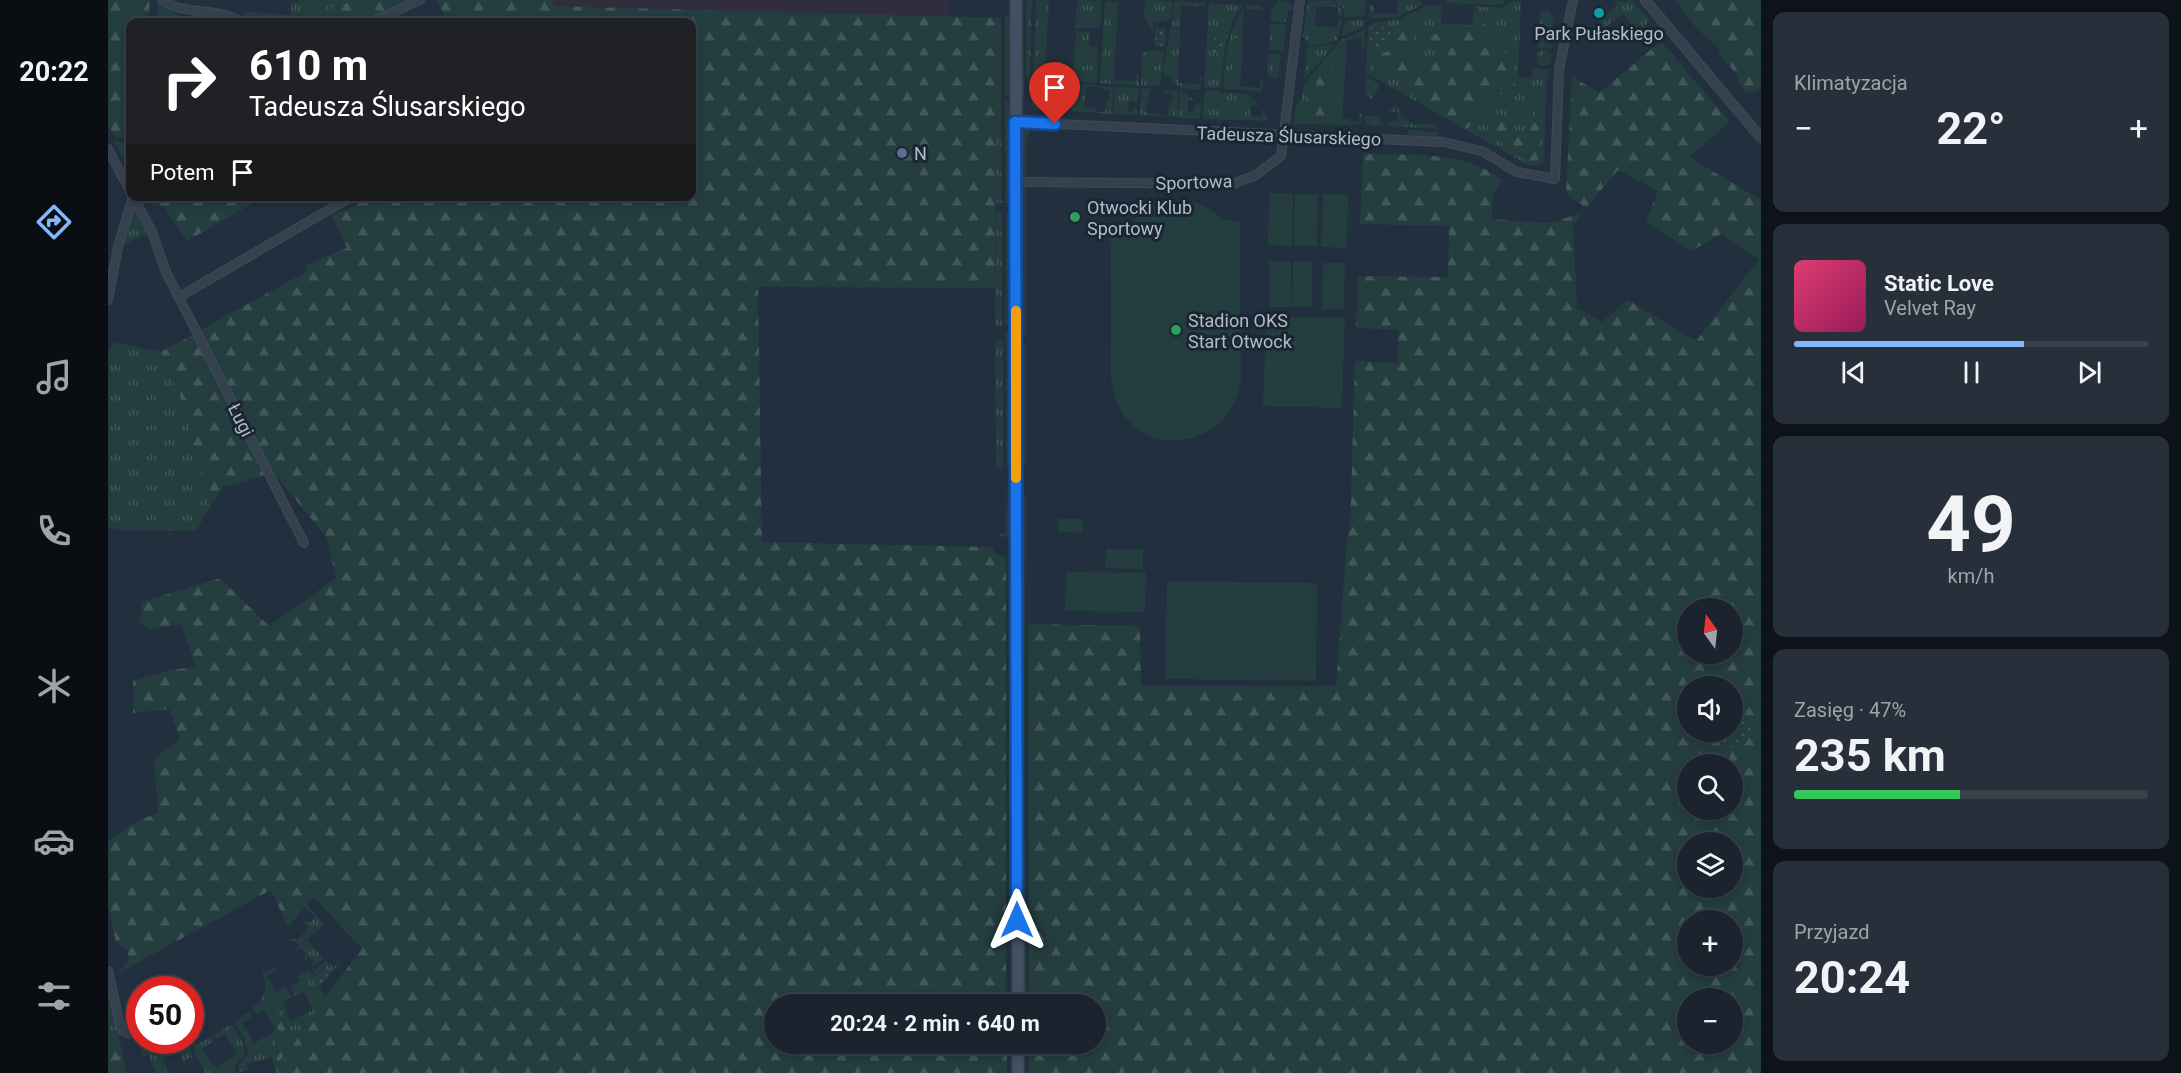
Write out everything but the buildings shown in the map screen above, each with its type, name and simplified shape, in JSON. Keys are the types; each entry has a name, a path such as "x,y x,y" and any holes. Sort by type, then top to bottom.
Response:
{"main road":[{"path":"1016,0 1018,994"},
{"path":"1018,1054 1018,1073"}],"street":[{"path":"162,0 180,9 232,18"},
{"path":"380,18 420,0"},
{"name":"Sportowa","path":"1015,182 1233,184 1256,175 1281,156 1300,0"},
{"name":"Tadeusza Ślusarskiego","path":"1015,122 1452,143 1482,151 1516,172 1536,178 1555,179 1559,70 1573,0"},
{"path":"1645,0 1761,138"},
{"path":"108,150 126,184"},
{"path":"108,300 118,247 132,201"},
{"name":"Ługi","path":"136,201 152,232 179,297 304,543"},
{"path":"179,297 342,201"},
{"path":"108,971 120,1025 126,1032"}],"shaded area":[{"path":"553,0 950,0 949,17 553,6"}],"green space":[{"path":"108,0 150,0 148,18 126,18 126,138 116,137 108,126"},
{"path":"299,0 357,0 330,8 321,18 290,18 292,2"},
{"path":"357,0 413,0 373,18 321,18 330,8"},
{"path":"436,0 553,0 553,6 1001,18 1001,117 996,117 995,288 758,287 762,542 993,547 994,552 1006,557 1006,994 764,994 764,1054 1007,1054 1007,1073 283,1073 281,1064 322,1001 362,949 314,897 288,927 271,890 118,973 129,959 127,949 116,942 108,906 108,841 130,825 158,812 154,759 180,739 169,709 133,713 133,681 170,670 196,667 181,624 148,630 140,622 142,602 220,578 269,626 336,578 327,538 274,473 223,487 210,507 181,399 161,352 307,271 306,265 347,248 332,216 356,205 354,201 696,201 696,18 447,18"},
{"path":"1026,0 1032,0 1030,79 1026,79"},
{"path":"1036,0 1049,0 1045,75 1066,77 1066,70 1071,70 1070,81 1033,79"},
{"path":"1077,0 1102,1 1100,27 1075,29"},
{"path":"1145,0 1173,1 1171,19 1153,24 1153,33 1144,15"},
{"path":"1279,0 1294,6 1293,10 1288,10 1286,22 1270,21 1271,12"},
{"path":"1332,0 1342,10 1342,16 1338,16 1338,7 1316,7 1315,26 1337,27 1338,19 1342,19 1337,41 1308,47 1308,42 1303,36 1308,1"},
{"path":"1334,0 1366,0 1365,16 1344,17 1344,9"},
{"path":"1397,0 1418,0 1424,4 1398,17 1369,19 1369,5 1374,5 1374,14 1397,14"},
{"path":"1445,0 1506,0 1502,5 1445,3"},
{"path":"1614,0 1626,2 1631,0 1650,20 1638,33 1624,15 1620,15 1588,43 1586,32 1617,6"},
{"path":"1672,0 1761,0 1761,88 1756,92 1744,91 1718,47 1696,28 1678,3"},
{"path":"1175,1 1206,3 1206,6 1181,6 1178,83 1199,84 1199,77 1202,77 1200,90 1180,88 1163,72"},
{"path":"1513,1 1521,1 1518,77 1532,78 1533,68 1549,69 1546,88 1544,162 1540,166 1528,165 1366,73 1368,27 1373,23 1399,19 1425,6 1442,6 1441,24 1472,25 1474,6 1501,8"},
{"path":"1019,2 1023,3 1024,96 1019,96"},
{"path":"1105,2 1118,2 1114,80 1135,81 1136,74 1139,74 1139,86 1100,83"},
{"path":"1209,3 1243,5 1229,33 1221,88 1204,88"},
{"path":"158,5 176,13 180,18 157,18"},
{"path":"1247,5 1261,6 1264,10 1244,9 1240,86 1260,88 1260,81 1264,81 1262,92 1223,89 1231,33 1240,13"},
{"path":"1540,11 1550,11 1550,15 1554,15 1551,32 1539,31"},
{"path":"245,13 289,15 290,18 243,18"},
{"path":"1005,14 1010,20 1010,96 1005,95"},
{"path":"1414,15 1417,17 1415,22 1403,27 1415,38 1408,54 1413,58 1421,63 1431,63 1439,53 1430,39 1433,35 1485,24 1509,57 1510,77 1517,87 1487,100 1482,112 1468,128 1463,129 1432,106 1413,97 1404,78 1381,78 1373,69 1375,55 1390,51 1397,25"},
{"path":"1364,20 1365,26 1341,37 1345,22"},
{"path":"1270,24 1286,25 1283,51 1269,49"},
{"path":"1370,27 1392,27 1387,50 1369,49"},
{"path":"1155,28 1166,28 1165,47 1155,46"},
{"path":"1365,30 1364,50 1361,50 1362,38 1353,37 1352,40 1346,40 1346,61 1335,61 1333,107 1343,109 1343,119 1350,119 1350,122 1359,122 1359,114 1362,114 1361,125 1294,124 1296,104 1302,100 1303,85 1341,40"},
{"path":"1076,31 1090,32 1089,46 1098,46 1097,83 1073,81"},
{"path":"1539,34 1551,35 1552,49 1538,48"},
{"path":"1215,35 1226,36 1224,54 1214,53"},
{"path":"1234,38 1243,38 1242,58 1232,58"},
{"path":"1661,41 1730,122 1689,157 1761,200 1761,1073 1029,1073 1029,1054 1106,1054 1106,994 1029,994 1028,624 1140,626 1141,686 1336,686 1347,539 1350,529 1355,361 1397,363 1399,330 1356,328 1358,276 1448,277 1449,226 1360,224 1363,154 1435,156 1471,163 1487,170 1502,180 1493,194 1492,219 1549,223 1582,213 1573,226 1577,308 1602,322 1628,300 1696,341 1759,259 1722,234 1691,251 1646,222 1658,191 1618,170 1586,208 1566,193 1572,76 1599,93"},
{"path":"1335,44 1304,80 1307,48"},
{"path":"1153,50 1164,51 1160,86 1141,86 1142,53"},
{"path":"1544,50 1552,58 1544,66 1536,58"},
{"path":"1269,53 1281,55 1278,78 1267,77"},
{"path":"1233,59 1242,59 1240,85 1231,84"},
{"path":"1327,59 1332,59 1333,63 1329,109 1338,112 1340,119 1308,122 1306,117 1313,106 1305,96 1309,92 1317,91 1316,78 1325,67"},
{"path":"1335,61 1346,61 1343,109 1333,108"},
{"path":"1366,76 1380,85 1372,99 1366,97"},
{"path":"1033,82 1071,84 1071,87 1064,87 1064,90 1057,90 1056,107 1069,105 1069,111 1035,109 1032,104"},
{"path":"1073,84 1097,85 1097,89 1096,86 1087,86 1083,108 1097,109 1097,112 1105,112 1106,99 1109,99 1109,90 1100,89 1100,86 1113,87 1112,114 1071,111"},
{"path":"1115,87 1139,88 1138,102 1129,101 1128,112 1133,113 1134,108 1137,108 1137,115 1113,114"},
{"path":"1141,88 1159,89 1150,90 1146,112 1168,116 1172,94 1163,93 1163,90 1178,91 1177,117 1140,115"},
{"path":"1180,90 1194,100 1188,100 1188,112 1193,112 1197,102 1201,105 1200,119 1178,118"},
{"path":"1205,90 1221,91 1222,96 1223,92 1247,94 1260,106 1251,105 1250,116 1261,117 1263,110 1269,121 1202,119"},
{"path":"1541,96 1545,96 1543,134 1537,146 1540,151 1537,162 1513,153 1496,135 1491,135 1487,130 1492,127 1497,114 1501,114 1510,135 1518,137 1537,121 1537,104"},
{"path":"1010,101 1010,200 1005,204 1005,102"},
{"path":"1394,105 1401,109 1401,116 1414,124 1432,124 1439,129 1388,126 1388,122 1398,121 1398,112 1389,112"},
{"path":"996,116 1001,117 1002,203 996,203"},
{"path":"1365,116 1378,116 1385,126 1365,125"},
{"path":"1026,127 1031,127 1027,140 1026,178 1021,175 1020,132"},
{"path":"1408,130 1439,132 1437,137 1408,136"},
{"path":"114,140 126,142 126,164"},
{"path":"1026,187 1026,336 1022,333 1021,189"},
{"path":"1269,193 1293,194 1292,246 1268,245"},
{"path":"1295,194 1318,195 1317,246 1294,246"},
{"path":"1323,194 1348,194 1347,248 1321,247"},
{"name":"Stadion OKS Start Otwock","path":"1171,200 1194,202 1207,207 1225,220 1240,221 1241,381 1234,403 1221,421 1204,433 1184,440 1164,440 1145,434 1128,421 1113,392 1110,366 1110,232 1124,231 1141,212"},
{"path":"132,201 135,201 152,232 118,247"},
{"path":"149,201 257,201 187,241 165,208 153,205"},
{"path":"996,212 1002,212 1002,326 995,326"},
{"path":"1006,213 1011,218 1011,323 1005,325"},
{"path":"1269,261 1291,261 1291,307 1269,307"},
{"path":"1293,261 1312,261 1312,307 1292,307"},
{"path":"1323,263 1345,263 1344,309 1322,309"},
{"path":"1266,316 1345,318 1342,408 1263,406"},
{"path":"1006,331 1010,332 1011,340 1011,462 1006,466"},
{"path":"995,340 1003,342 1003,467 996,466"},
{"path":"115,342 161,352 181,399 210,507 196,531 120,530 108,527 108,352"},
{"path":"1026,342 1026,466 1021,463 1020,344"},
{"path":"1006,479 1009,535 1004,538 999,534 1006,533"},
{"path":"1020,496 1026,496 1024,856 1027,994 1022,994"},
{"path":"1058,519 1082,519 1082,533 1058,532"},
{"path":"1106,549 1143,549 1143,569 1105,568"},
{"path":"1066,572 1146,573 1145,612 1065,611"},
{"path":"1167,581 1317,583 1316,681 1165,679"},
{"path":"1743,719 1746,720 1753,732 1745,744 1727,748 1720,742 1743,742"},
{"path":"307,905 324,924 307,940 324,958 311,968 314,962 309,957 305,961 302,959 307,954 301,948 295,950 299,946 293,940 288,942 293,938 298,941 308,926 304,923 305,920 310,923 315,916 304,908"},
{"path":"326,960 333,967 342,960 329,976 322,970 316,975 313,971"},
{"path":"276,965 277,970 267,976 276,992 286,987 291,997 283,1002 290,1021 313,1010 304,992 294,996 290,986 300,981 298,976 308,970 315,976 313,979 325,997 281,1064 283,1073 276,1073 272,1057 247,1064 248,1070 239,1072 238,1067 248,1052 245,1040 234,1022 250,1012 253,1016 242,1023 255,1043 276,1030 264,1010 256,1014 252,1008 264,994 262,970 268,973"},
{"path":"322,970 329,976 319,988 313,979"},
{"path":"108,986 116,1019 126,1073 108,1073"},
{"path":"108,986 116,1023 108,1024"},
{"path":"271,1003 275,1005 290,1041 280,1062 281,1073 279,1073 277,1059 272,1052 276,1042 273,1037 279,1031 269,1010"},
{"path":"231,1024 242,1041 245,1054 235,1066 234,1073 205,1073 195,1054 204,1054 204,1052 215,1068 237,1054 225,1034 217,1039 214,1035"},
{"path":"108,1034 114,1035 123,1073 108,1073"},
{"path":"211,1037 213,1041 204,1048 204,1040"},
{"path":"142,1054 168,1054 169,1056 163,1059 169,1073 157,1073 148,1055 142,1058"},
{"path":"180,1054 192,1054 192,1057 183,1061"}],"slow traffic":[{"path":"1016,311 1016,478"}],"place":[{"name":"Park Pułaskiego","path":"1599,13"},
{"name":"N","path":"902,153"},
{"name":"Otwocki Klub Sportowy","path":"1075,217"},
{"name":"Stadion OKS Start Otwock","path":"1176,330"}],"route":[{"path":"1017,920 1015,122 1055,124"}]}
